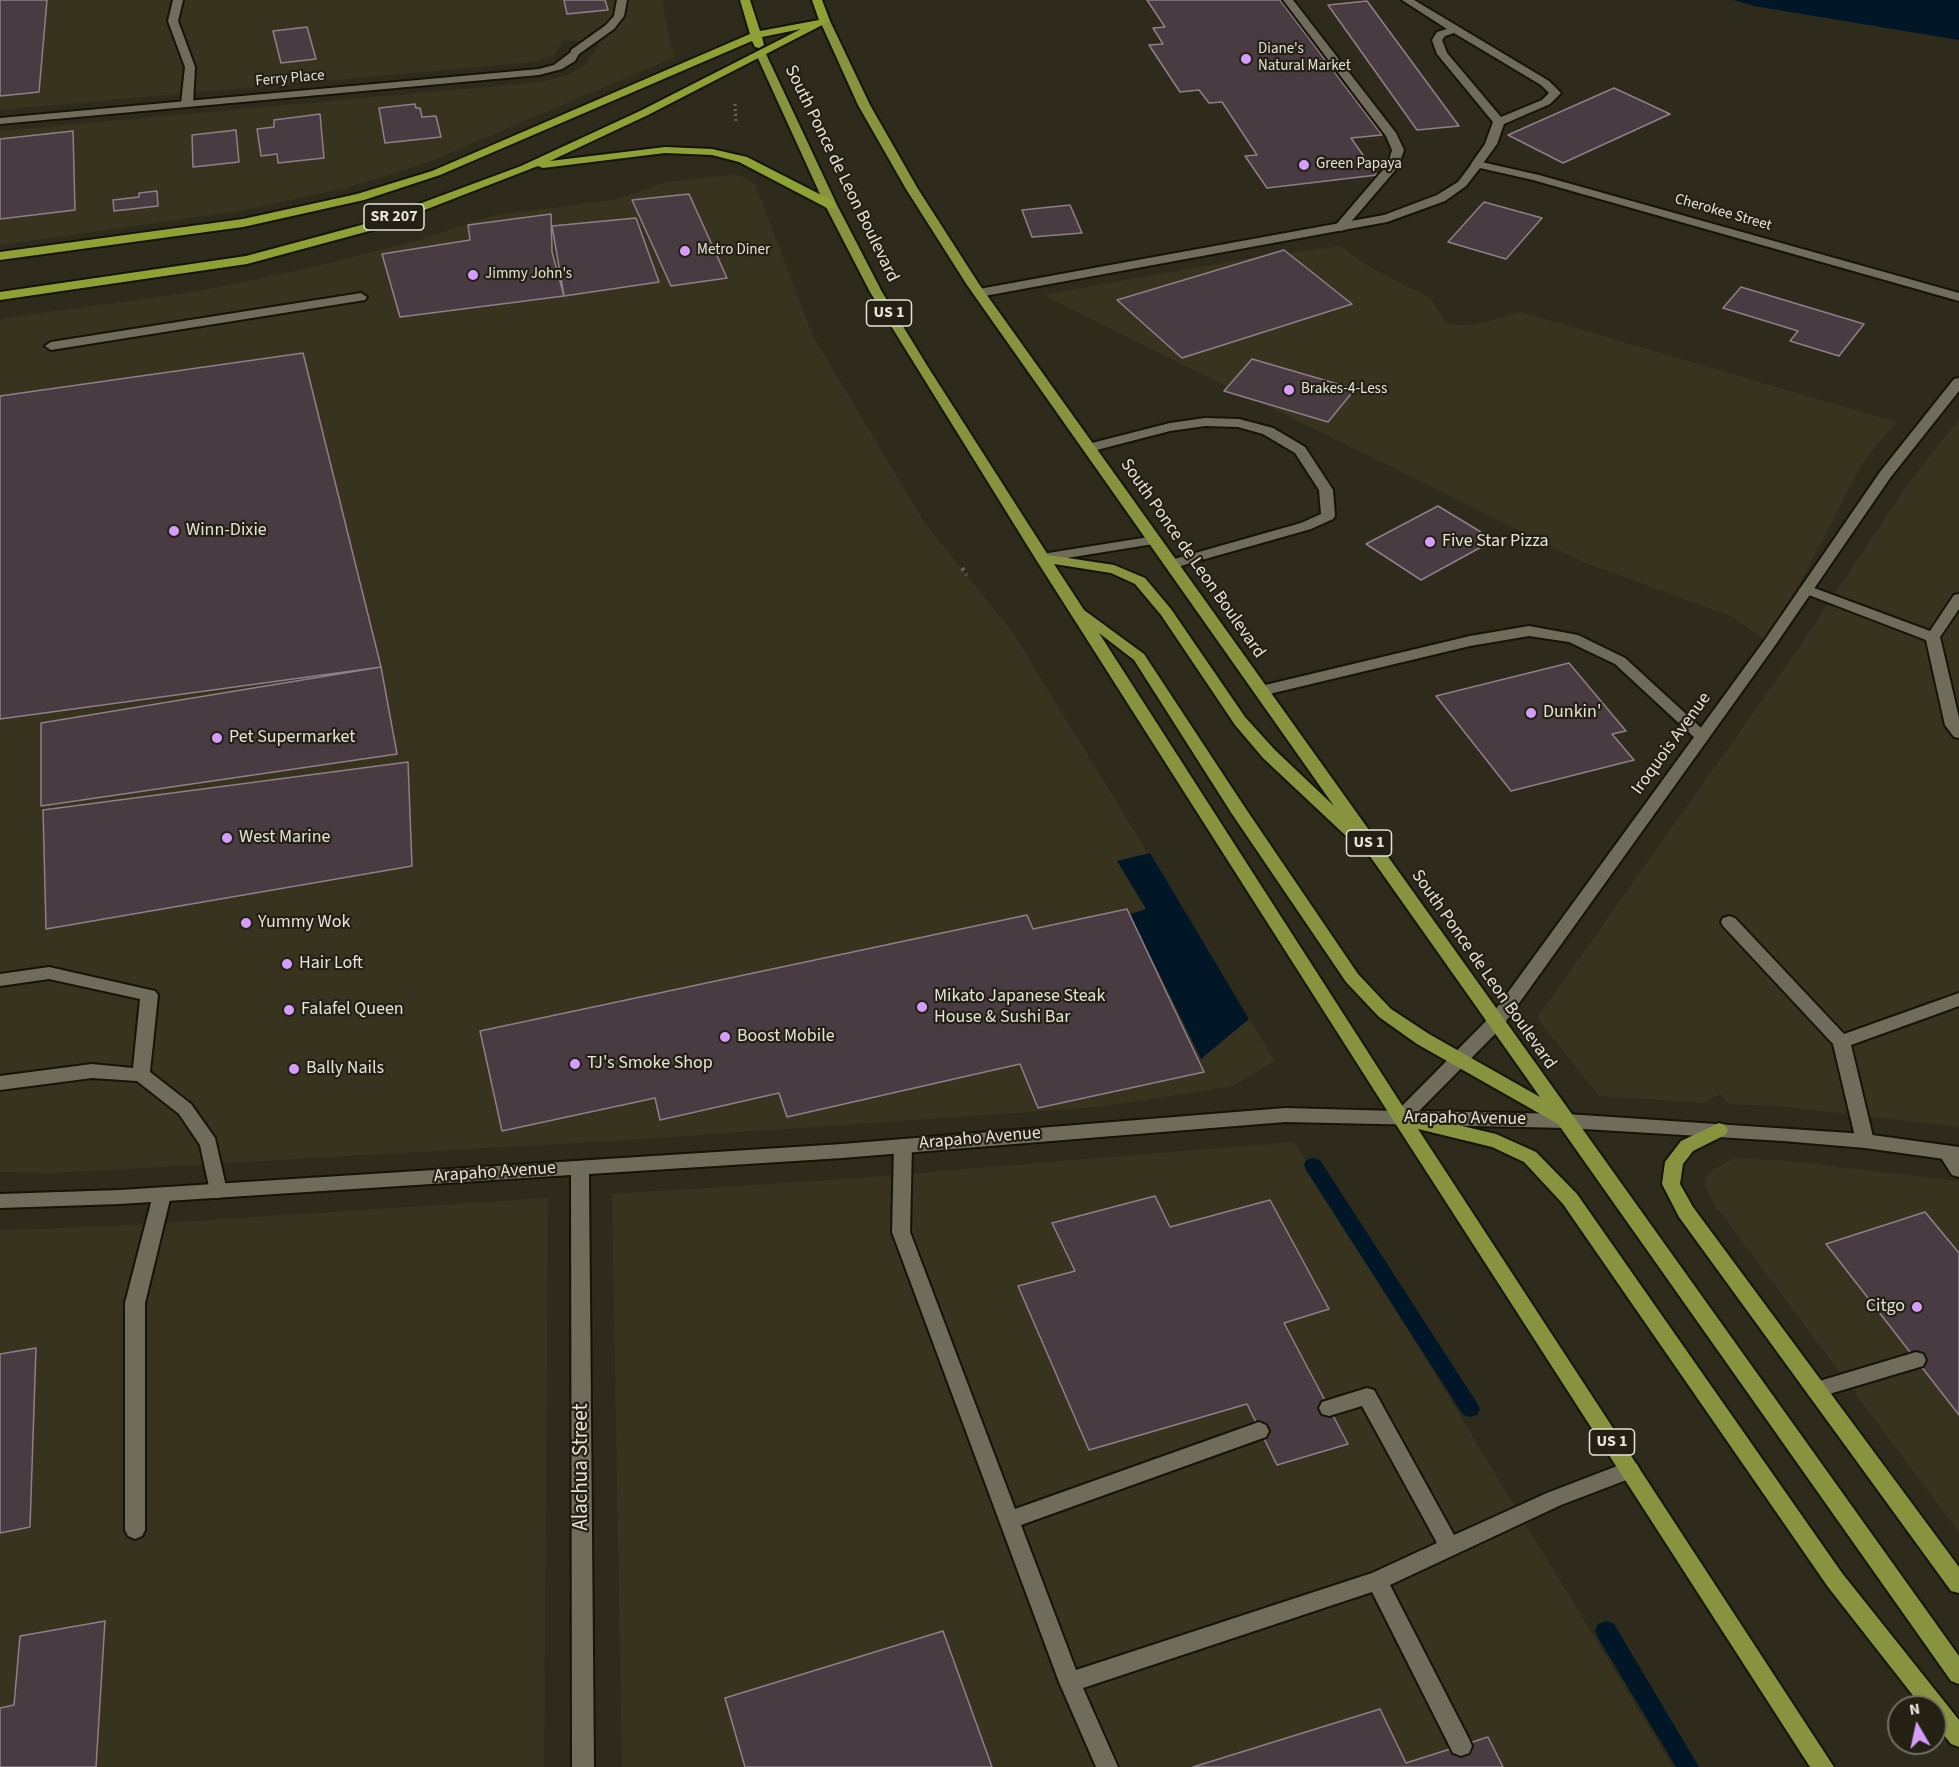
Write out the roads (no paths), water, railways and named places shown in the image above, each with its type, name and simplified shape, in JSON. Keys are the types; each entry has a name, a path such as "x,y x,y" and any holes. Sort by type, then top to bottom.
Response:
{"highway":[{"name":"South Ponce de Leon Boulevard","path":"745,0 761,54"},
{"name":"South Ponce de Leon Boulevard","path":"817,0 825,21"},
{"name":"SR 207","path":"0,256 243,223 360,197 436,172 496,148 756,35 825,21"},
{"name":"SR 207","path":"0,297 187,270 278,252 369,227 525,168 644,113 825,21"},
{"path":"525,168 664,150 712,152 743,159 831,205"}],"main road":[{"name":"South Ponce de Leon Boulevard","path":"825,21 864,105 912,189 979,293 1567,1121"},
{"name":"South Ponce de Leon Boulevard","path":"761,54 831,205 876,292 915,358 1401,1118"},
{"path":"1042,558 1114,569 1140,582 1166,612 1240,721 1269,754 1378,856"},
{"path":"1074,607 1139,657 1238,810 1352,978 1385,1013 1567,1121"},
{"path":"1401,1118 1496,1141 1530,1157 1570,1199 1835,1580 1959,1737"},
{"name":"US 1","path":"1401,1118 1822,1767"},
{"name":"US 1","path":"1567,1121 1959,1674"},
{"path":"1719,1130 1688,1146 1674,1162 1671,1184 1686,1212 1959,1584"}],"street":[{"path":"178,0 173,21 190,67 187,104"},
{"name":"Ferry Place","path":"0,121 539,72 558,67 571,59 575,52 610,27 618,16 622,0"},
{"path":"1288,0 1392,135 1398,150 1394,165 1340,227"},
{"path":"979,293 1387,218 1441,198 1462,184 1491,144 1499,122 1546,102 1555,93 1545,83 1407,0"},
{"path":"1456,29 1441,34 1437,40 1442,54 1499,122"},
{"name":"Cherokee Street","path":"1477,164 1534,177 1959,297"},
{"path":"51,346 361,297"},
{"name":"Iroquois Avenue","path":"1401,1118 1496,1022 1702,736 1885,475 1959,382"},
{"path":"1089,448 1170,427 1205,422 1239,423 1268,431 1300,450 1326,490 1328,516 1306,526 1172,564"},
{"path":"1042,558 1155,540"},
{"path":"1806,589 1933,637"},
{"path":"1959,598 1933,637 1953,725 1959,733"},
{"path":"1261,691 1470,641 1529,632 1573,638 1620,661 1702,736"},
{"path":"1729,922 1841,1042 1865,1140"},
{"path":"0,980 49,973 149,995 141,1075"},
{"path":"1841,1042 1959,999"},
{"path":"0,1083 92,1071 141,1075 185,1109 209,1143 218,1191"},
{"name":"Arapaho Avenue","path":"0,1201 162,1195 580,1168 903,1146 1285,1115 1567,1121 1865,1140 1953,1154"},
{"path":"903,1146 901,1232 1070,1682 1107,1767"},
{"path":"1953,1154 1959,1170"},
{"name":"Alachua Street","path":"580,1168 583,1767"},
{"path":"135,1530 135,1303 162,1195"},
{"path":"1816,1390 1916,1360"},
{"path":"1329,1408 1367,1396 1450,1547"},
{"path":"1009,1520 1259,1431"},
{"path":"1070,1682 1377,1581 1554,1499 1630,1470"},
{"path":"1377,1581 1461,1746"}],"water":[{"path":"1734,0 1959,0 1959,40 1754,6"},
{"path":"1150,853 1249,1019 1201,1059 1130,914 1146,909 1117,861"}],"waterway":[{"path":"1313,1165 1470,1409"},
{"path":"1606,1631 1688,1767"}],"place":[{"name":"Diane's Natural Market","path":"1246,59"},
{"name":"Green Papaya","path":"1304,165"},
{"name":"Metro Diner","path":"685,251"},
{"name":"Jimmy John's","path":"473,275"},
{"name":"Brakes-4-Less","path":"1289,390"},
{"name":"Winn-Dixie","path":"174,531"},
{"name":"Five Star Pizza","path":"1430,542"},
{"name":"Dunkin'","path":"1531,713"},
{"name":"Pet Supermarket","path":"217,738"},
{"name":"West Marine","path":"227,838"},
{"name":"Yummy Wok","path":"246,923"},
{"name":"Hair Loft","path":"287,964"},
{"name":"Mikato Japanese Steak House & Sushi Bar","path":"922,1007"},
{"name":"Falafel Queen","path":"289,1010"},
{"name":"Boost Mobile","path":"725,1037"},
{"name":"TJ's Smoke Shop","path":"575,1064"},
{"name":"Bally Nails","path":"294,1069"},
{"name":"Citgo","path":"1917,1307"}]}
